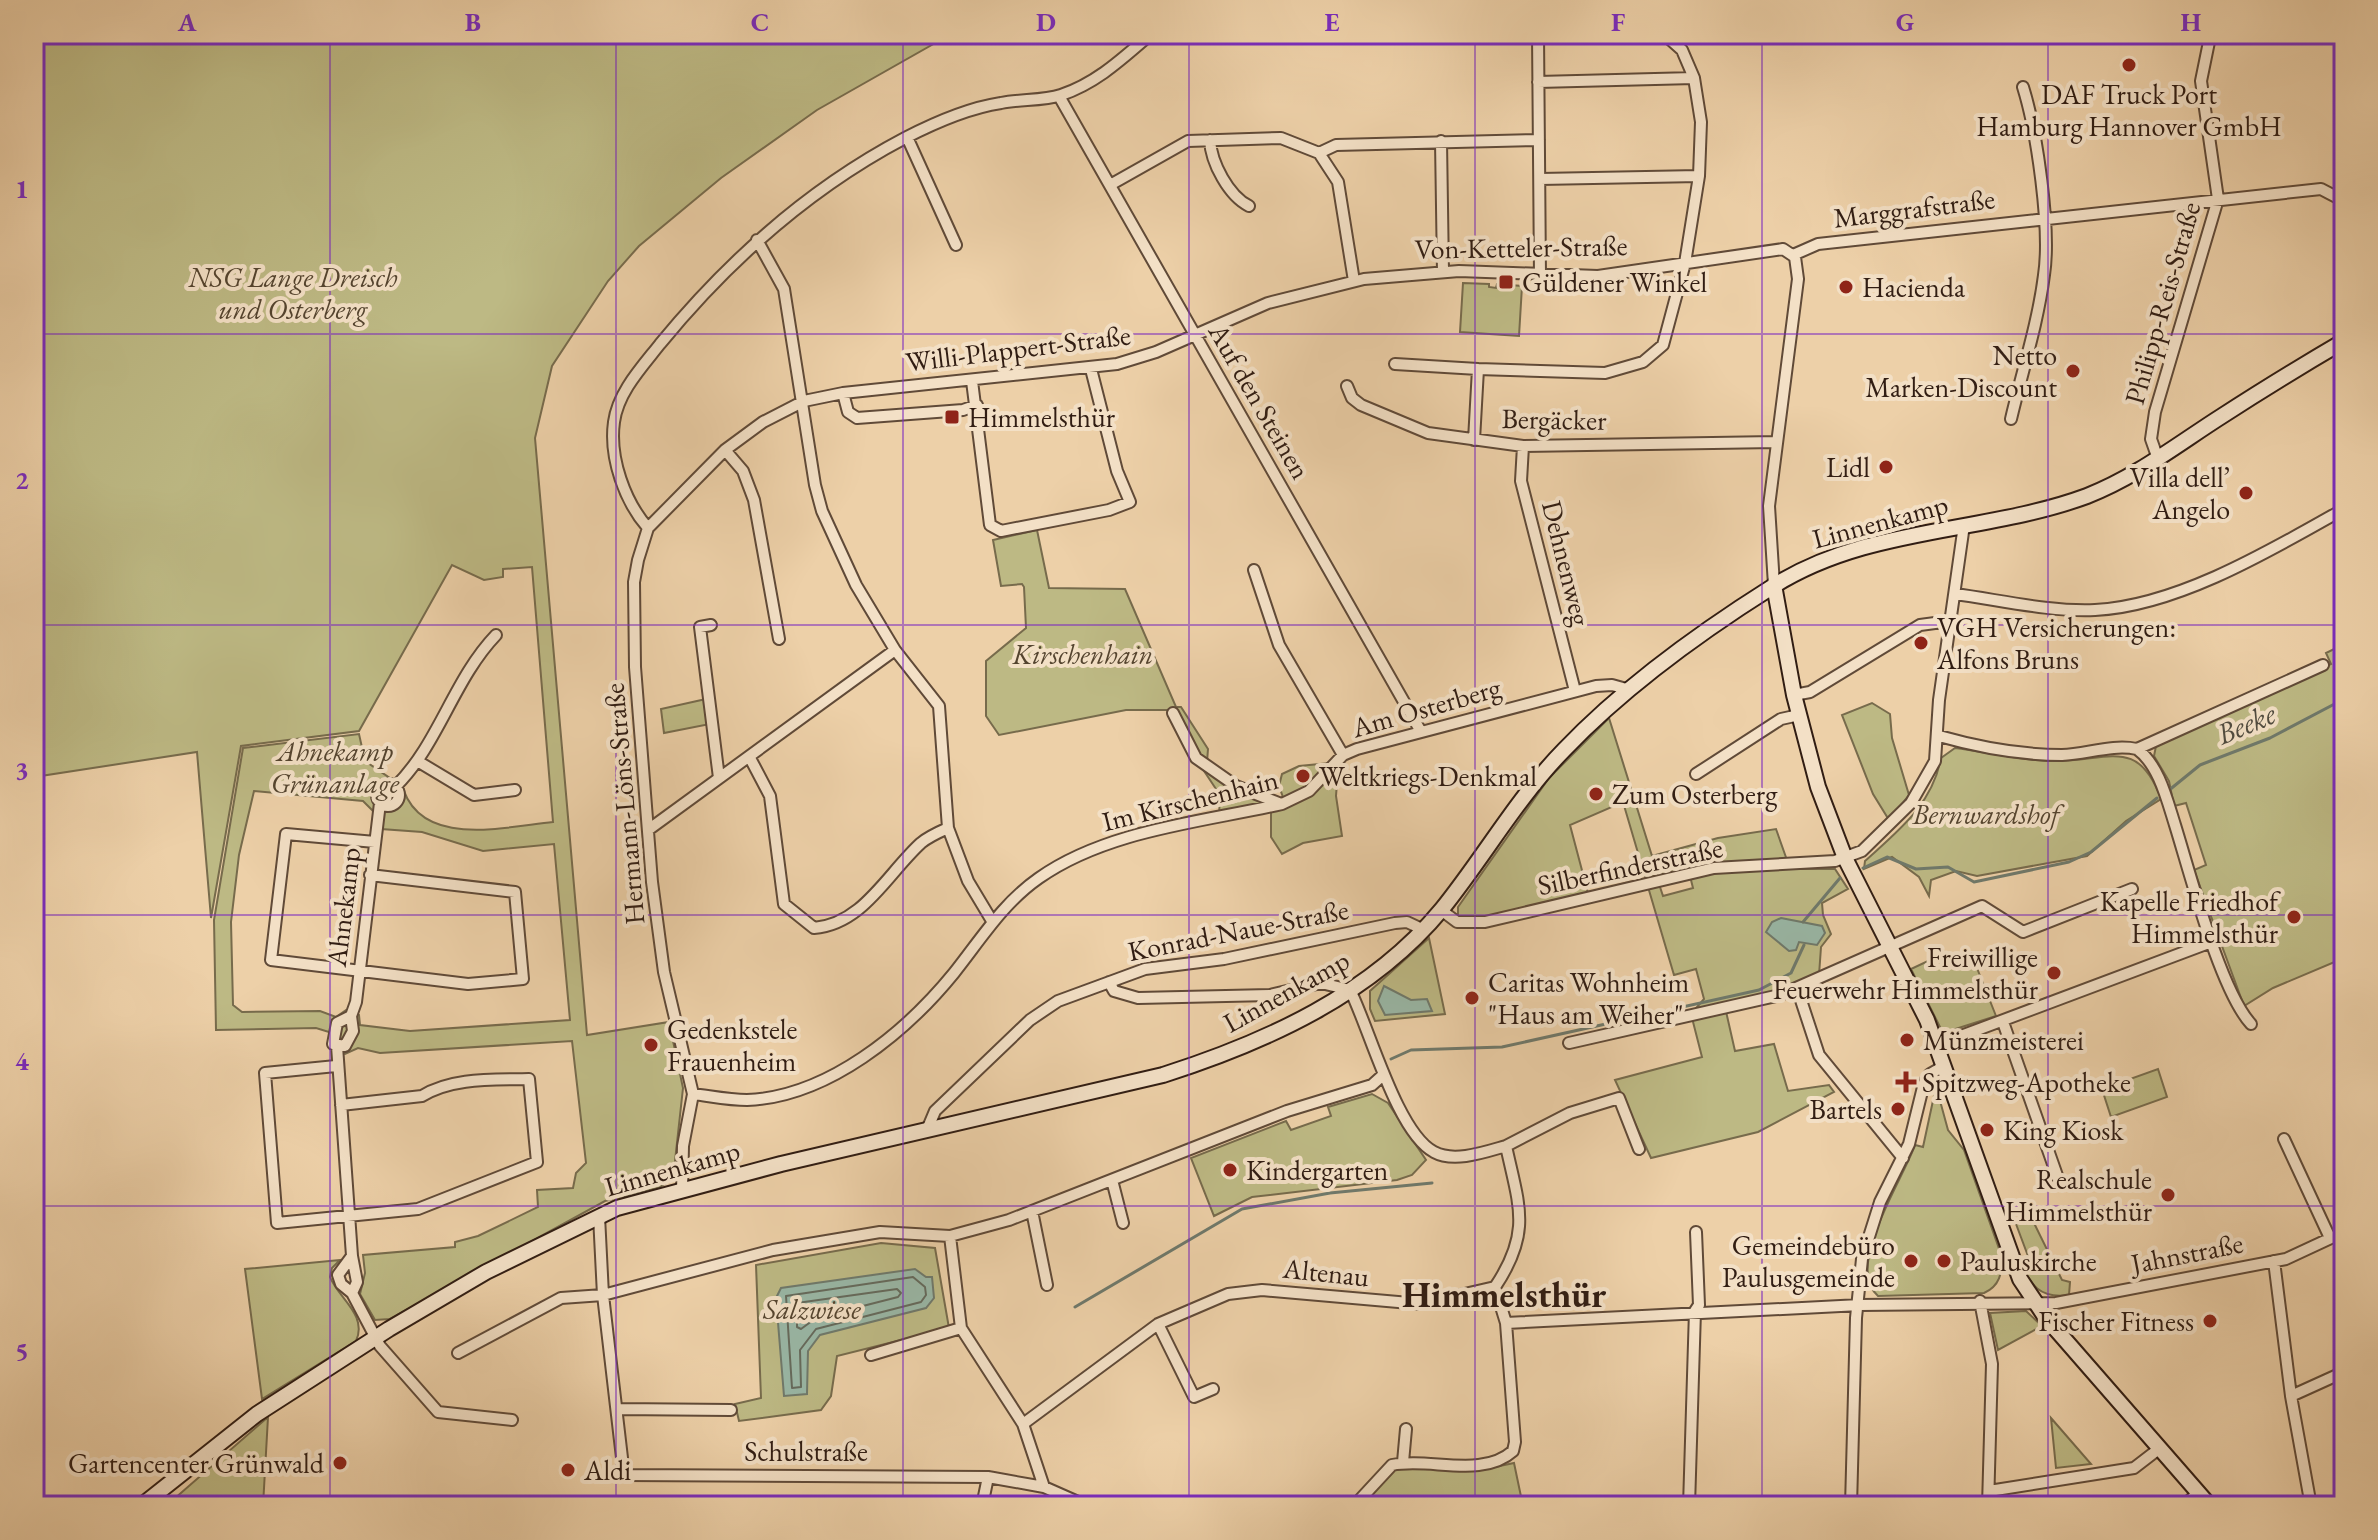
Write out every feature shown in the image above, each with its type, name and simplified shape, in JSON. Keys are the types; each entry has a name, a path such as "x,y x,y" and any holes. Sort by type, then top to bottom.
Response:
{"main road":[{"name":"Linnenkamp","path":"141,1506 257,1414 375,1338 449,1292 599,1216 682,1191 1117,1087 1217,1058 1295,1023 1350,990 1424,930 1536,780 1630,690 1774,585 1839,554 2086,496 2158,459 2344,341"},
{"path":"1774,585 1794,695 1818,787 1845,858 1937,1045 2020,1279 2033,1301 2210,1506"}],"street":[{"path":"648,528 630,507 613,445 614,420 633,379 708,286 757,240 838,177 907,137 967,111 1059,96 1103,76 1151,34"},
{"path":"1538,34 1540,276"},
{"path":"1395,364 1605,373 1643,362 1663,345 1685,263 1699,176 1701,122 1694,78 1682,50 1664,34"},
{"name":"Philipp-Reis-Straße","path":"2158,459 2151,439 2155,412 2218,199 2201,81 2210,37 2231,34"},
{"path":"1538,82 1694,78"},
{"path":"2011,419 2045,274 2043,218 2030,108 2023,87"},
{"name":"Auf den Steinen","path":"1059,96 1420,730"},
{"path":"907,137 956,245"},
{"path":"1110,185 1188,141 1281,138 1319,153 1338,182 1354,281"},
{"path":"1210,140 1210,153 1238,200 1249,206"},
{"path":"1319,153 1336,145 1539,140"},
{"path":"1441,141 1443,272"},
{"path":"1540,179 1699,176"},
{"name":"Marggrafstraße","path":"1793,255 1818,244 2218,199 2321,189 2344,201"},
{"path":"757,240 784,289 815,485 822,511 856,585 895,650 939,706 948,828 968,881 992,921"},
{"name":"Von-Ketteler-Straße","path":"1195,335 1268,303 1354,281 1443,272 1610,275 1777,249 1793,255"},
{"path":"1774,585 1768,528 1775,442 1798,285 1793,255"},
{"name":"Willi-Plappert-Straße","path":"648,528 725,450 763,422 804,401 843,393 1091,369 1143,357 1195,335"},
{"path":"972,381 990,525 1001,531 1109,510 1130,502 1117,471 1091,369"},
{"path":"1474,440 1478,369"},
{"name":"Bergäcker","path":"1347,386 1352,398 1361,405 1395,420 1428,433 1474,440 1523,446 1775,442"},
{"name":"Willi-Plappert-Straße","path":"843,393 849,414 860,418 963,410 977,405"},
{"name":"Dehnenweg","path":"1523,446 1521,481 1575,691"},
{"path":"725,450 743,471 754,500 779,639"},
{"path":"1955,594 2080,610 2116,607 2213,578 2344,509"},
{"name":"Silberfinderstraße","path":"1441,910 1457,922 1485,922 1714,868 1845,858 1862,851 1911,803 1935,761 1939,700 1964,525"},
{"name":"Hermann-Löns-Straße","path":"648,528 634,582 633,618 648,830 664,972 693,1094 683,1146 682,1191"},
{"name":"Am Osterberg","path":"1254,570 1279,645 1343,755 1420,730 1575,691 1609,684 1630,690"},
{"path":"1794,695 1810,692 1920,625 1950,621"},
{"path":"711,625 700,627 719,778"},
{"name":"Ahnekamp","path":"352,1256 338,1275 341,1284 352,1293 357,1282 352,1256 336,1066 337,1046 333,1044 333,1032 337,1023 351,1016 380,803 386,806 395,804 399,795 395,787 419,762 474,659 496,635"},
{"path":"648,830 895,650"},
{"path":"1939,736 2011,750 2063,755 2112,748 2137,749 2323,665"},
{"path":"1173,713 1196,758 1236,786 1282,804"},
{"path":"1696,774 1781,719 1799,715"},
{"path":"2137,749 2151,765 2165,796 2214,941 2242,1014 2251,1024"},
{"name":"Im Kirschenhain","path":"693,1094 748,1100 792,1092 866,1057 918,1016 992,921 1039,878 1099,846 1282,804 1309,791 1343,755"},
{"path":"750,758 770,796 784,904 814,928 831,927 855,914 923,841 948,828"},
{"path":"419,762 474,795 515,790"},
{"path":"370,875 515,892 523,979 468,984 271,960 286,834 375,842"},
{"path":"1569,1043 1772,998 1982,906 2023,932 2132,889"},
{"name":"Konrad-Naue-Straße","path":"927,1130 935,1111 1043,1010 1109,982 1155,967 1224,959 1395,923 1407,922 1424,930"},
{"path":"1937,1045 2214,941"},
{"path":"1109,982 1114,991 1138,998 1270,995 1321,983 1350,990 1362,1013 1382,1076 1423,1144 1432,1152 1444,1156 1478,1154 1506,1146 1570,1113 1619,1098 1639,1149"},
{"path":"1797,988 1819,1055 1903,1158"},
{"path":"2003,1022 2060,1184"},
{"path":"336,1066 265,1073 277,1223 418,1209 537,1162 529,1079 469,1081 433,1089 422,1096 341,1105"},
{"path":"1851,1506 1856,1318 1860,1305 1862,1259 1869,1228 1903,1158 1924,1083 1930,1074 1944,1066"},
{"path":"458,1353 561,1298 603,1295 773,1250 828,1240 880,1232 950,1236 1032,1211 1287,1111 1372,1085 1382,1076"},
{"path":"2284,1139 2330,1238"},
{"path":"1354,1506 1385,1469 1403,1462 1475,1464 1498,1461 1513,1451 1515,1442 1506,1323 1495,1287 1518,1244 1520,1221 1506,1146"},
{"path":"1112,1180 1123,1223"},
{"path":"1032,1211 1047,1285"},
{"path":"599,1216 603,1295 617,1409 731,1410"},
{"path":"1689,1506 1695,1311 1699,1305 1696,1232"},
{"name":"Jahnstraße","path":"1506,1323 1860,1305 1980,1301 2056,1303 2296,1256 2344,1232"},
{"path":"950,1236 961,1328 1023,1424 1044,1487"},
{"path":"2274,1261 2291,1396 2311,1506"},
{"name":"Altenau","path":"1023,1424 1158,1324 1208,1300 1262,1290 1421,1304 1495,1287"},
{"path":"352,1293 375,1338 438,1412 512,1420"},
{"path":"1980,1301 1992,1364 1988,1506"},
{"path":"1158,1324 1194,1397 1213,1389"},
{"path":"871,1355 961,1328"},
{"path":"2291,1396 2344,1372"},
{"name":"Schulstraße","path":"617,1409 624,1475 988,1477 1044,1487 1087,1506"},
{"path":"1403,1462 1406,1429"},
{"path":"1989,1491 2134,1468 2160,1448"},
{"path":"982,1506 988,1477"},
{"path":"2183,1506 2198,1493"}],"green space":[{"name":"NSG Lange Dreisch und Osterberg","path":"34,34 951,34 817,110 721,178 639,246 608,281 552,366 535,438 587,1035 669,1022 683,1088 673,1179 658,1188 605,1201 390,1319 375,1320 360,1294 365,1273 363,1255 455,1247 455,1242 478,1236 538,1207 537,1190 573,1188 576,1173 586,1163 572,1041 380,1053 358,1048 345,1054 330,1049 329,1032 316,1028 216,1030 214,920 243,748 359,734 365,761 390,778 401,781 410,803 424,817 443,826 487,829 553,822 532,567 503,569 503,577 484,580 452,565 359,731 241,746 211,918 197,752 34,777","holes":["254,791 363,801 373,811 373,819 381,829 422,832 483,851 554,844 570,1020 410,1031 360,1025 359,1015 346,1010 336,1017 320,1011 242,1012 233,1005 231,922 239,855"]},
{"path":"1463,283 1489,284 1489,287 1496,288 1497,284 1522,286 1519,336 1460,332"},
{"name":"Kirschenhain","path":"1037,530 1049,588 1125,589 1176,707 1181,707 1208,749 1207,762 1198,757 1173,710 1126,710 999,735 986,716 986,661 1026,628 1024,587 1022,584 1001,586 993,540"},
{"path":"2344,644 2344,958 2273,988 2244,1006 2194,870 2206,865 2186,803 2174,806 2169,781 2154,756 2156,746 2331,664 2326,653"},
{"path":"706,699 710,724 664,733 661,709"},
{"path":"1872,703 1890,714 1892,738 1909,795 1889,820 1873,794 1842,715"},
{"path":"1609,718 1652,856 1718,838 1776,829 1788,863 1713,868 1659,884 1663,896 1693,888 1690,876 1716,869 1835,869 1848,889 1822,903 1831,934 1821,947 1819,975 1775,994 1725,1007 1735,1051 1774,1044 1788,1091 1829,1085 1834,1092 1758,1132 1651,1158 1615,1080 1702,1057 1691,1014 1704,999 1696,969 1674,975 1623,802 1570,825 1588,893 1481,920 1458,916 1458,907 1549,778"},
{"name":"Bernwardshof","path":"1955,748 2042,761 2118,756 2131,759 2142,766 2152,779 2161,799 2126,821 2087,856 1977,876 1956,871 1931,880 1929,896 1919,877 1892,857 1864,869 1865,861 1902,827 1922,803 1937,775 1941,758"},
{"path":"1198,762 1274,804 1219,816 1220,795"},
{"path":"1330,763 1338,770 1336,796 1342,836 1303,843 1282,854 1271,837 1271,812 1284,800 1279,786 1282,774 1299,766"},
{"path":"1429,938 1445,1014 1375,1021 1370,1009 1370,991"},
{"path":"1971,953 1996,1016 1943,1033 1911,969 1928,961"},
{"path":"2158,1069 2167,1097 2111,1117 2102,1089"},
{"path":"1372,1094 1388,1103 1426,1160 1412,1175 1397,1180 1252,1197 1214,1216 1191,1158 1286,1121 1291,1130 1331,1116 1328,1107"},
{"path":"1934,1096 1939,1097 1948,1130 1964,1150 2002,1257 2001,1274 1994,1287 1984,1293 1878,1296 1869,1282 1872,1244 1915,1145 1923,1147"},
{"path":"2032,1219 2062,1280 2070,1282 2069,1295 2050,1295 2037,1288 2019,1261 2028,1256 2016,1224"},
{"name":"Salzwiese","path":"881,1243 935,1248 949,1328 837,1356 831,1396 821,1410 739,1421 735,1404 761,1398 756,1265"},
{"path":"340,1260 332,1268 330,1277 355,1315 359,1332 356,1341 262,1399 245,1269"},
{"path":"2026,1311 2042,1326 1998,1350 1990,1313"},
{"path":"268,1417 263,1506 166,1506"},
{"path":"2051,1418 2091,1464 2056,1468"},
{"path":"1514,1463 1523,1506 1363,1506 1379,1482 1399,1467 1476,1471"}],"water":[{"path":"1781,918 1822,926 1825,933 1817,945 1799,942 1796,950 1789,951 1766,932 1772,922"},
{"path":"1384,986 1411,1000 1427,999 1432,1011 1385,1015 1378,1001"},
{"path":"915,1269 926,1277 932,1277 934,1298 926,1308 820,1335 808,1351 807,1394 784,1396 776,1298 781,1288"}],"waterway":[{"name":"Beeke","path":"2168,791 2200,765 2270,738 2344,699"},
{"name":"Beeke","path":"1863,868 1887,857 1916,869 1948,867 1974,882 2069,862 2091,852 2157,798"},
{"name":"Beeke","path":"1803,922 1840,878"},
{"name":"Beeke","path":"1391,1059 1411,1050 1502,1047 1759,990 1791,973 1804,945"},
{"path":"1075,1307 1242,1209 1330,1193 1432,1183"}],"place":[{"name":"DAF Truck Port Hamburg Hannover GmbH","path":"2129,65"},
{"name":"Güldener Winkel","path":"1506,282"},
{"name":"Hacienda","path":"1846,287"},
{"name":"Netto Marken-Discount","path":"2073,371"},
{"name":"Himmelsthür","path":"952,417"},
{"name":"Lidl","path":"1886,467"},
{"name":"Villa dell’ Angelo","path":"2246,493"},
{"name":"VGH Versicherungen: Alfons Bruns","path":"1921,643"},
{"name":"Weltkriegs-Denkmal","path":"1303,776"},
{"name":"Zum Osterberg","path":"1596,794"},
{"name":"Kapelle Friedhof Himmelsthür","path":"2294,917"},
{"name":"Freiwillige Feuerwehr Himmelsthür","path":"2054,973"},
{"name":"Caritas Wohnheim \"Haus am Weiher\"","path":"1472,998"},
{"name":"Münzmeisterei","path":"1907,1040"},
{"name":"Gedenkstele Frauenheim","path":"651,1045"},
{"name":"Spitzweg-Apotheke","path":"1906,1082"},
{"name":"Bartels","path":"1898,1109"},
{"name":"King Kiosk","path":"1987,1130"},
{"name":"Kindergarten","path":"1230,1170"},
{"name":"Realschule Himmelsthür","path":"2168,1195"},
{"name":"Gemeindebüro Paulusgemeinde","path":"1911,1261"},
{"name":"Pauluskirche","path":"1944,1261"},
{"name":"Fischer Fitness","path":"2210,1321"},
{"name":"Gartencenter Grünwald","path":"340,1463"},
{"name":"Aldi","path":"568,1470"}],"district":[{"name":"Himmelsthür","path":"1504,1294"}],"park label":[{"name":"Ahnekamp Grünanlage","path":"335,767"}]}
